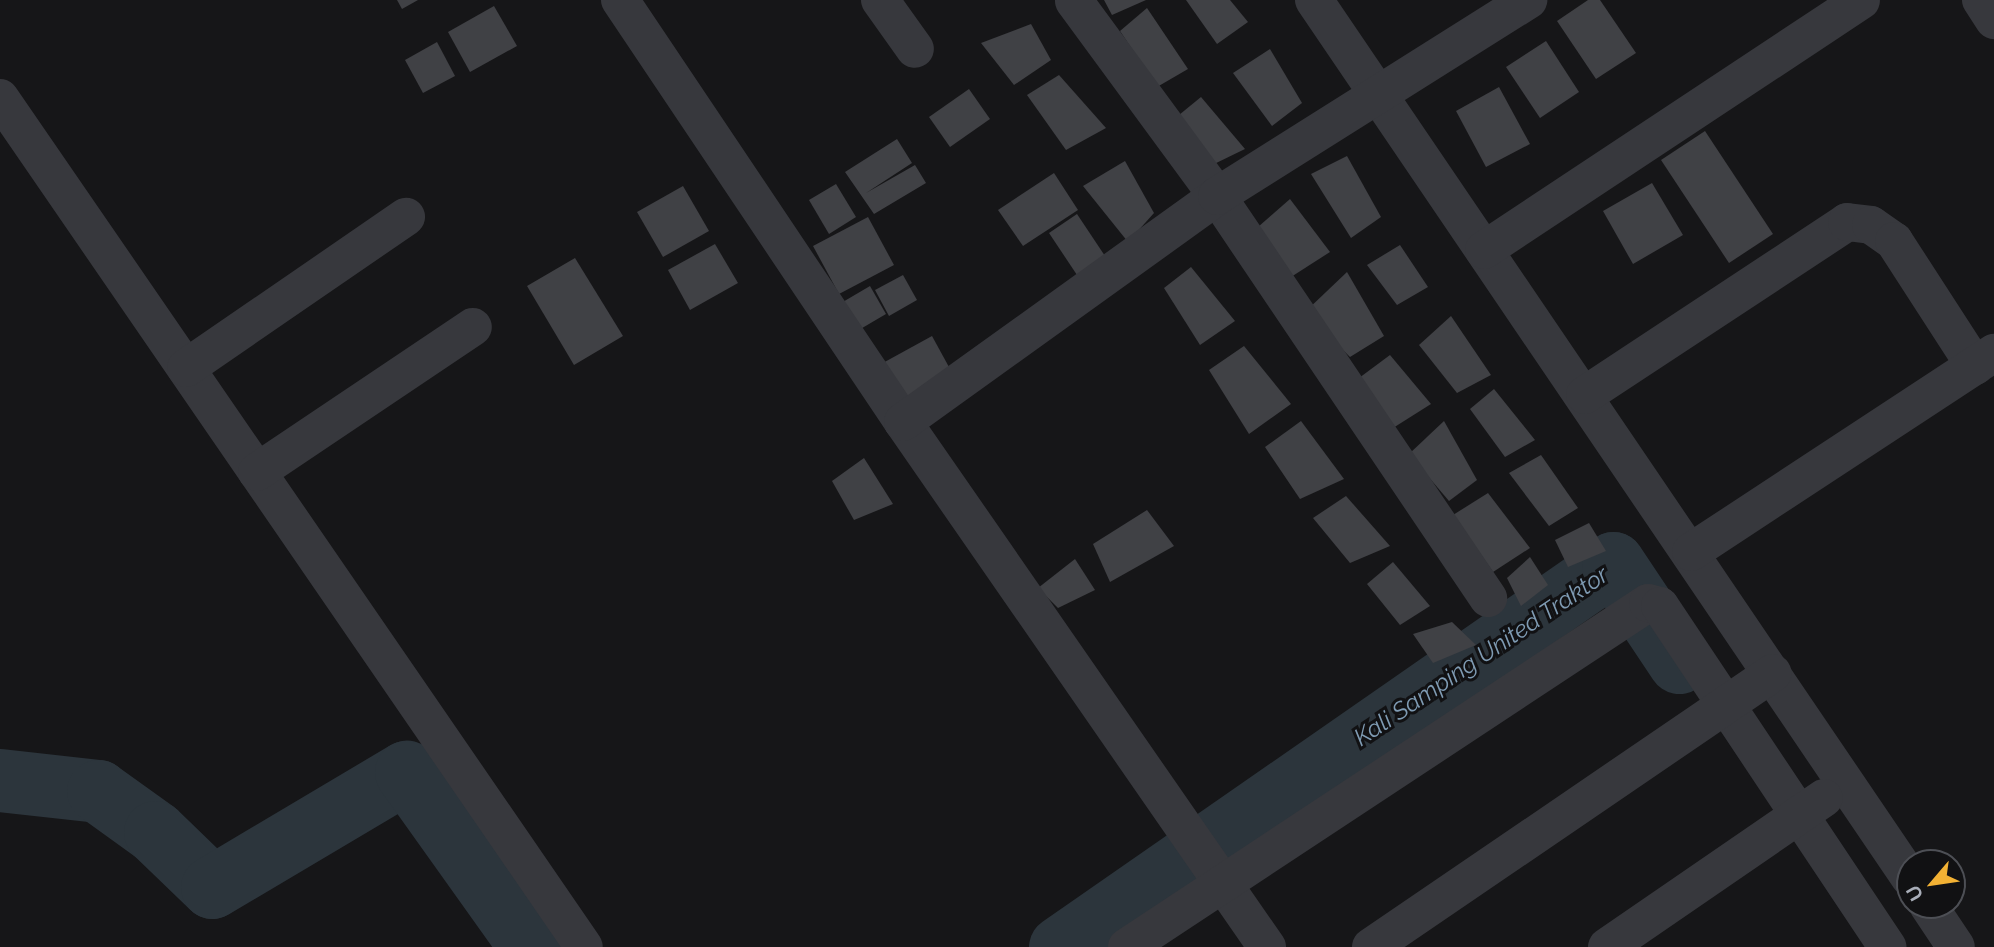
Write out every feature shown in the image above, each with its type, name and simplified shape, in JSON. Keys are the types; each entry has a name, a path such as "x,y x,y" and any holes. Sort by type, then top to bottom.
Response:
{"street":[{"path":"620,0 903,422 1266,947"},
{"path":"880,0 915,49"},
{"path":"1314,0 1691,552 1749,690 1821,799 1887,947"},
{"path":"903,422 1217,196 1376,93 1528,0"},
{"path":"1485,250 1861,0"},
{"path":"1981,0 1994,20"},
{"path":"1074,1 1217,196 1488,598"},
{"path":"0,98 584,947"},
{"path":"186,368 406,217"},
{"path":"1585,395 1847,222 1871,225 1894,241 1984,359 1691,552"},
{"path":"257,472 473,327"},
{"path":"1127,947 1210,865 1648,603 1660,606 1749,690 1821,799 1896,866"},
{"path":"1371,947 1749,690"},
{"path":"1607,947 1821,799"},
{"path":"1937,919 1956,947"}],"building":[{"path":"397,0 418,0 402,9"},
{"path":"1104,0 1146,0 1112,15"},
{"path":"1186,0 1230,0 1248,22 1217,44"},
{"path":"1588,0 1600,0 1636,53 1596,79 1557,21"},
{"path":"494,6 517,46 470,72 448,32"},
{"path":"1147,8 1188,69 1157,87 1120,31"},
{"path":"1031,24 1051,60 1014,85 981,43"},
{"path":"1546,41 1579,92 1540,118 1506,67"},
{"path":"437,42 455,76 423,93 405,60"},
{"path":"1270,49 1302,103 1272,126 1233,73"},
{"path":"1059,75 1106,128 1066,150 1027,95"},
{"path":"1499,87 1530,144 1486,167 1456,111"},
{"path":"969,89 990,119 950,147 929,117"},
{"path":"1201,97 1245,149 1210,166 1179,115"},
{"path":"1705,131 1773,234 1729,263 1661,160"},
{"path":"897,139 912,163 866,193 915,165 926,183 874,214 845,172"},
{"path":"1347,156 1381,217 1351,238 1311,174"},
{"path":"1125,161 1154,213 1128,242 1083,186"},
{"path":"1054,173 1078,210 1023,246 998,210"},
{"path":"1652,183 1683,235 1633,264 1603,211"},
{"path":"836,184 856,217 829,234 809,200"},
{"path":"683,186 709,231 663,257 637,212"},
{"path":"1290,199 1330,252 1291,277 1258,227"},
{"path":"1077,214 1105,256 1077,275 1049,233"},
{"path":"868,217 894,265 839,294 813,246"},
{"path":"715,244 738,283 690,310 668,270"},
{"path":"1400,245 1428,287 1397,305 1367,265"},
{"path":"575,258 623,336 574,365 527,286"},
{"path":"1191,267 1235,321 1200,345 1164,288"},
{"path":"1347,272 1384,336 1350,357 1305,312"},
{"path":"903,275 917,300 889,316 875,290"},
{"path":"870,286 886,314 852,334 836,306"},
{"path":"1451,316 1491,375 1457,393 1419,345"},
{"path":"932,336 955,378 904,406 881,364"},
{"path":"1244,346 1291,404 1249,434 1209,370"},
{"path":"1390,355 1431,404 1393,428 1355,381"},
{"path":"1494,389 1535,440 1505,457 1470,409"},
{"path":"1301,421 1344,479 1300,499 1265,447"},
{"path":"1444,421 1477,480 1449,501 1409,454"},
{"path":"1541,455 1578,508 1549,526 1509,473"},
{"path":"864,458 893,504 854,520 832,481"},
{"path":"1488,493 1530,548 1493,572 1453,515"},
{"path":"1346,496 1390,546 1350,563 1313,518"},
{"path":"1147,510 1174,546 1110,582 1093,544"},
{"path":"1589,523 1606,551 1568,567 1555,540"},
{"path":"1530,557 1548,585 1521,606 1507,578"},
{"path":"1075,559 1095,590 1058,608 1038,588"},
{"path":"1393,562 1430,606 1400,625 1367,584"},
{"path":"1452,622 1476,645 1433,663 1413,634"}],"waterway":[{"name":"Kali Samping United Traktor","path":"1060,947 1613,563 1679,662"},
{"name":"Kali Samping United Traktor","path":"0,780 98,791 155,832 212,887 406,772 531,947"}]}
